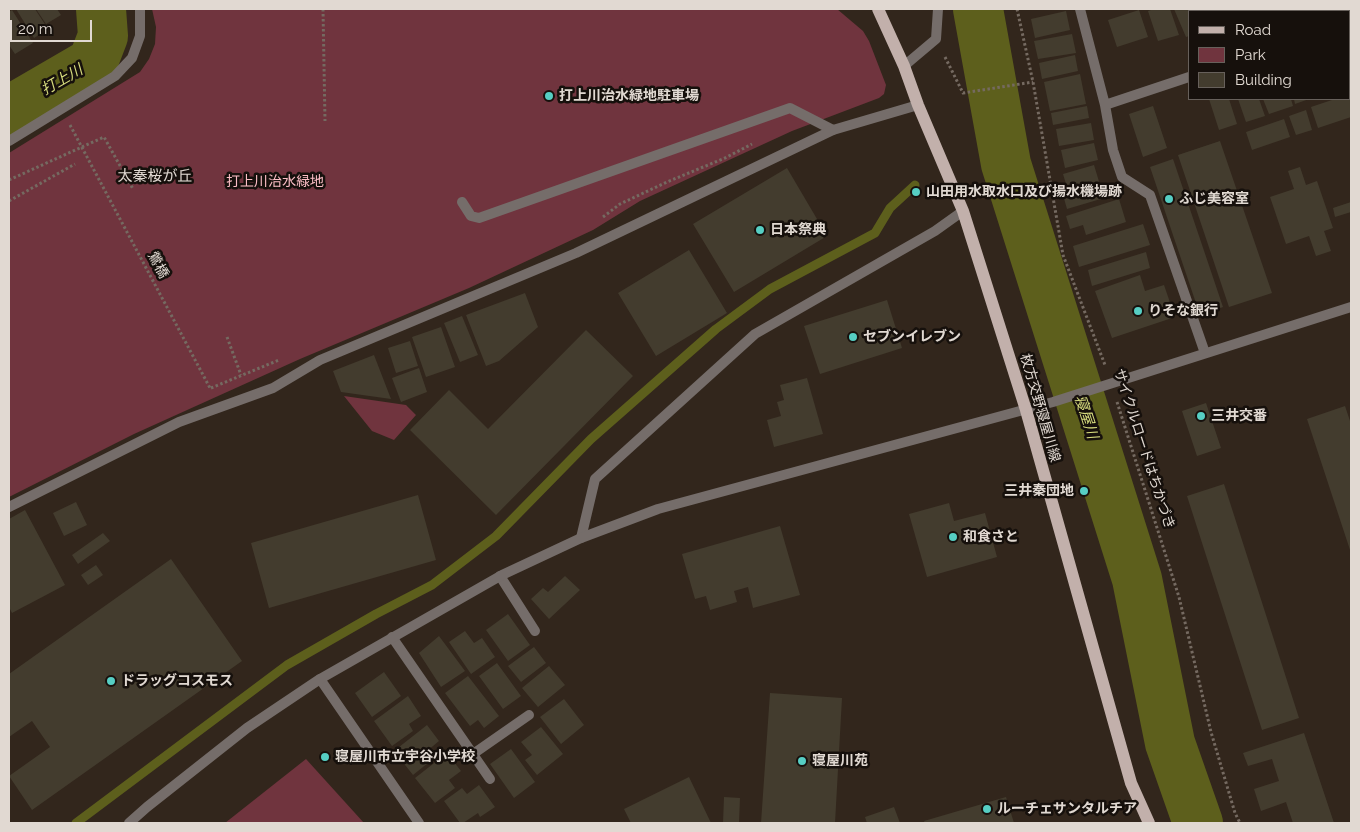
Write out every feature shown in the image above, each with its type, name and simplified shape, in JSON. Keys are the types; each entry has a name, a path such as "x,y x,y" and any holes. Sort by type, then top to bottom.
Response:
{"main road":[{"name":"枚方交野寝屋川線","path":"878,9 904,66 918,105 963,210 1026,410 1131,782 1149,823"}],"street":[{"path":"9,141 115,76 132,58 140,36 140,9"},
{"path":"904,66 936,39 938,9"},
{"path":"1080,9 1105,105 1113,150 1122,178 1150,195 1205,353"},
{"path":"1105,105 1188,77"},
{"path":"9,507 179,422 273,388 320,360 576,253 832,130 918,105"},
{"path":"462,202 471,216 479,218 790,108 832,130"},
{"path":"581,538 594,479 755,334 935,232 963,210"},
{"path":"129,823 247,728 320,678 500,576 581,538 658,508 1026,410 1351,307"},
{"path":"500,576 535,631"},
{"path":"392,637 490,779"},
{"path":"320,678 419,823"},
{"path":"472,754 529,715"}],"path":[{"path":"323,9 325,121"},
{"name":"サイクルロードはちかづき","path":"1017,9 1033,82 1063,255 1106,369"},
{"path":"963,93 1033,82"},
{"name":"鶯橋","path":"62,110 210,388"},
{"path":"9,180 104,137 133,189"},
{"path":"9,201 75,164"},
{"path":"227,337 241,375"},
{"name":"サイクルロードはちかづき","path":"1115,395 1179,597 1211,732 1235,813 1240,823"}],"green space":[{"name":"打上川治水緑地","path":"152,9 837,9 863,31 869,41 886,85 884,94 879,98 792,131 640,201 593,230 469,288 300,359 134,434 9,497 9,153 140,72 149,59 155,44 156,27"},
{"path":"344,396 406,405 416,415 394,440 372,431"},
{"path":"306,759 364,823 225,823"}],"building":[{"path":"16,9 35,9 48,29 34,38"},
{"path":"36,9 57,9 61,15 46,24"},
{"path":"1170,9 1179,35 1158,41 1148,11"},
{"path":"1174,9 1196,10 1188,10 1188,36 1186,37"},
{"path":"1200,9 1228,10 1200,10"},
{"path":"12,10 33,43 15,54 9,45 9,12"},
{"path":"1139,10 1148,37 1117,47 1108,20"},
{"path":"1066,11 1070,30 1035,38 1031,19"},
{"path":"1072,34 1076,53 1038,59 1034,41"},
{"path":"1350,50 1351,50 1350,82"},
{"path":"1075,55 1078,71 1042,79 1039,63"},
{"path":"1080,74 1086,104 1050,111 1044,82"},
{"path":"1350,94 1351,96 1351,117 1318,128 1311,107 1332,100 1350,100"},
{"path":"1209,100 1229,100 1237,124 1219,130"},
{"path":"1238,100 1259,100 1265,116 1246,122"},
{"path":"1263,100 1291,100 1293,106 1269,114"},
{"path":"1294,100 1306,100 1295,104"},
{"path":"1087,106 1089,118 1053,125 1051,113"},
{"path":"1153,106 1167,148 1143,157 1129,114"},
{"path":"1306,110 1312,130 1296,135 1289,116"},
{"path":"1284,119 1290,137 1252,150 1246,132"},
{"path":"1091,123 1094,140 1059,146 1056,129"},
{"path":"1220,141 1272,293 1229,307 1178,155"},
{"path":"1094,143 1098,160 1065,168 1061,150"},
{"path":"1173,159 1223,307 1200,315 1150,167"},
{"path":"1094,165 1104,198 1067,209 1063,195 1069,194 1063,174"},
{"path":"1300,167 1306,185 1317,181 1333,228 1324,231 1331,251 1316,256 1309,236 1286,244 1270,197 1294,189 1288,171"},
{"name":"日本祭典","path":"787,168 827,236 734,292 693,224"},
{"path":"1119,199 1126,222 1086,235 1083,225 1070,229 1066,216"},
{"path":"1351,202 1351,212 1335,217 1333,208"},
{"path":"1143,224 1150,245 1079,267 1073,246"},
{"path":"689,250 727,313 656,356 618,293"},
{"path":"1146,252 1150,268 1092,286 1088,270"},
{"name":"りそな銀行","path":"1140,275 1145,291 1164,285 1175,317 1112,338 1095,291"},
{"path":"525,293 538,327 499,361 486,366 466,315"},
{"name":"セブンイレブン","path":"887,300 902,348 820,374 804,326"},
{"path":"462,316 478,355 460,362 444,323"},
{"path":"441,327 455,367 426,377 412,337"},
{"path":"586,330 633,376 496,515 410,430 449,390 488,429"},
{"path":"410,341 418,366 396,373 388,348"},
{"path":"374,355 391,399 341,392 333,371"},
{"path":"419,368 427,392 401,402 392,378"},
{"path":"807,378 823,434 774,447 767,420 781,416 777,402 784,400 780,385"},
{"path":"1206,403 1221,448 1197,456 1182,411"},
{"path":"1345,406 1351,424 1351,553 1307,419"},
{"path":"1224,484 1299,718 1262,730 1187,496"},
{"path":"418,495 436,560 269,608 251,543"},
{"path":"76,502 87,525 64,536 53,513"},
{"path":"949,503 954,521 985,513 997,557 927,577 909,514"},
{"path":"25,510 65,585 12,613 9,607 9,519"},
{"path":"780,526 800,595 753,608 748,587 734,591 737,602 710,610 706,596 695,599 682,554"},
{"path":"103,533 110,541 78,564 72,555"},
{"name":"ドラッグコスモス","path":"171,559 242,661 32,810 9,776 50,747 32,721 9,737 9,674"},
{"path":"96,565 103,575 88,585 81,575"},
{"path":"565,576 580,590 549,619 531,599 543,588 548,592"},
{"path":"508,614 530,645 508,661 486,630"},
{"path":"465,631 474,643 482,638 495,657 471,674 449,642"},
{"path":"439,636 465,671 441,687 419,653"},
{"path":"534,647 546,663 521,682 508,666"},
{"path":"497,663 521,696 503,709 479,676"},
{"path":"549,666 565,685 538,707 522,688"},
{"path":"384,672 401,696 372,717 355,693"},
{"path":"468,676 499,716 484,728 478,720 470,726 445,693"},
{"name":"寝屋川苑","path":"770,693 842,698 835,823 761,823"},
{"path":"408,696 421,716 409,724 413,731 392,746 374,721"},
{"path":"564,699 584,725 561,744 540,717"},
{"path":"427,725 439,741 427,751 433,759 413,775 394,751"},
{"path":"541,727 563,754 537,775 525,760 532,755 521,742"},
{"path":"1304,733 1334,823 1293,823 1286,802 1261,811 1254,789 1279,781 1272,759 1248,766 1243,753"},
{"path":"511,749 535,782 514,798 490,764"},
{"path":"447,753 461,771 449,780 455,788 435,803 415,778"},
{"path":"689,777 711,823 631,823 624,809"},
{"path":"479,785 495,807 480,817 478,813 460,823 444,801 462,788 467,794"},
{"path":"724,797 740,798 739,823 723,823"},
{"name":"ルーチェサンタルチア","path":"1006,797 1014,823 925,823 924,821"},
{"path":"894,807 900,823 867,823 865,817"}],"waterway":[{"name":"打上川","path":"9,111 93,62 103,36 101,9"},
{"name":"寝屋川","path":"978,9 1006,164 1137,579 1170,743 1198,823"},
{"path":"76,823 287,665 376,614 432,585 496,536 591,439 716,329 770,289 875,233 890,208 915,185"}],"place":[{"name":"打上川治水緑地駐車場","path":"549,96"},
{"name":"山田用水取水口及び揚水機場跡","path":"916,192"},
{"name":"ふじ美容室","path":"1169,199"},
{"name":"日本祭典","path":"760,230"},
{"name":"りそな銀行","path":"1138,311"},
{"name":"セブンイレブン","path":"853,337"},
{"name":"三井交番","path":"1201,416"},
{"name":"三井秦団地","path":"1084,491"},
{"name":"和食さと","path":"953,537"},
{"name":"ドラッグコスモス","path":"111,681"},
{"name":"寝屋川市立宇谷小学校","path":"325,757"},
{"name":"寝屋川苑","path":"802,761"},
{"name":"ルーチェサンタルチア","path":"987,809"}],"district":[{"name":"太秦桜が丘","path":"155,176"}]}
